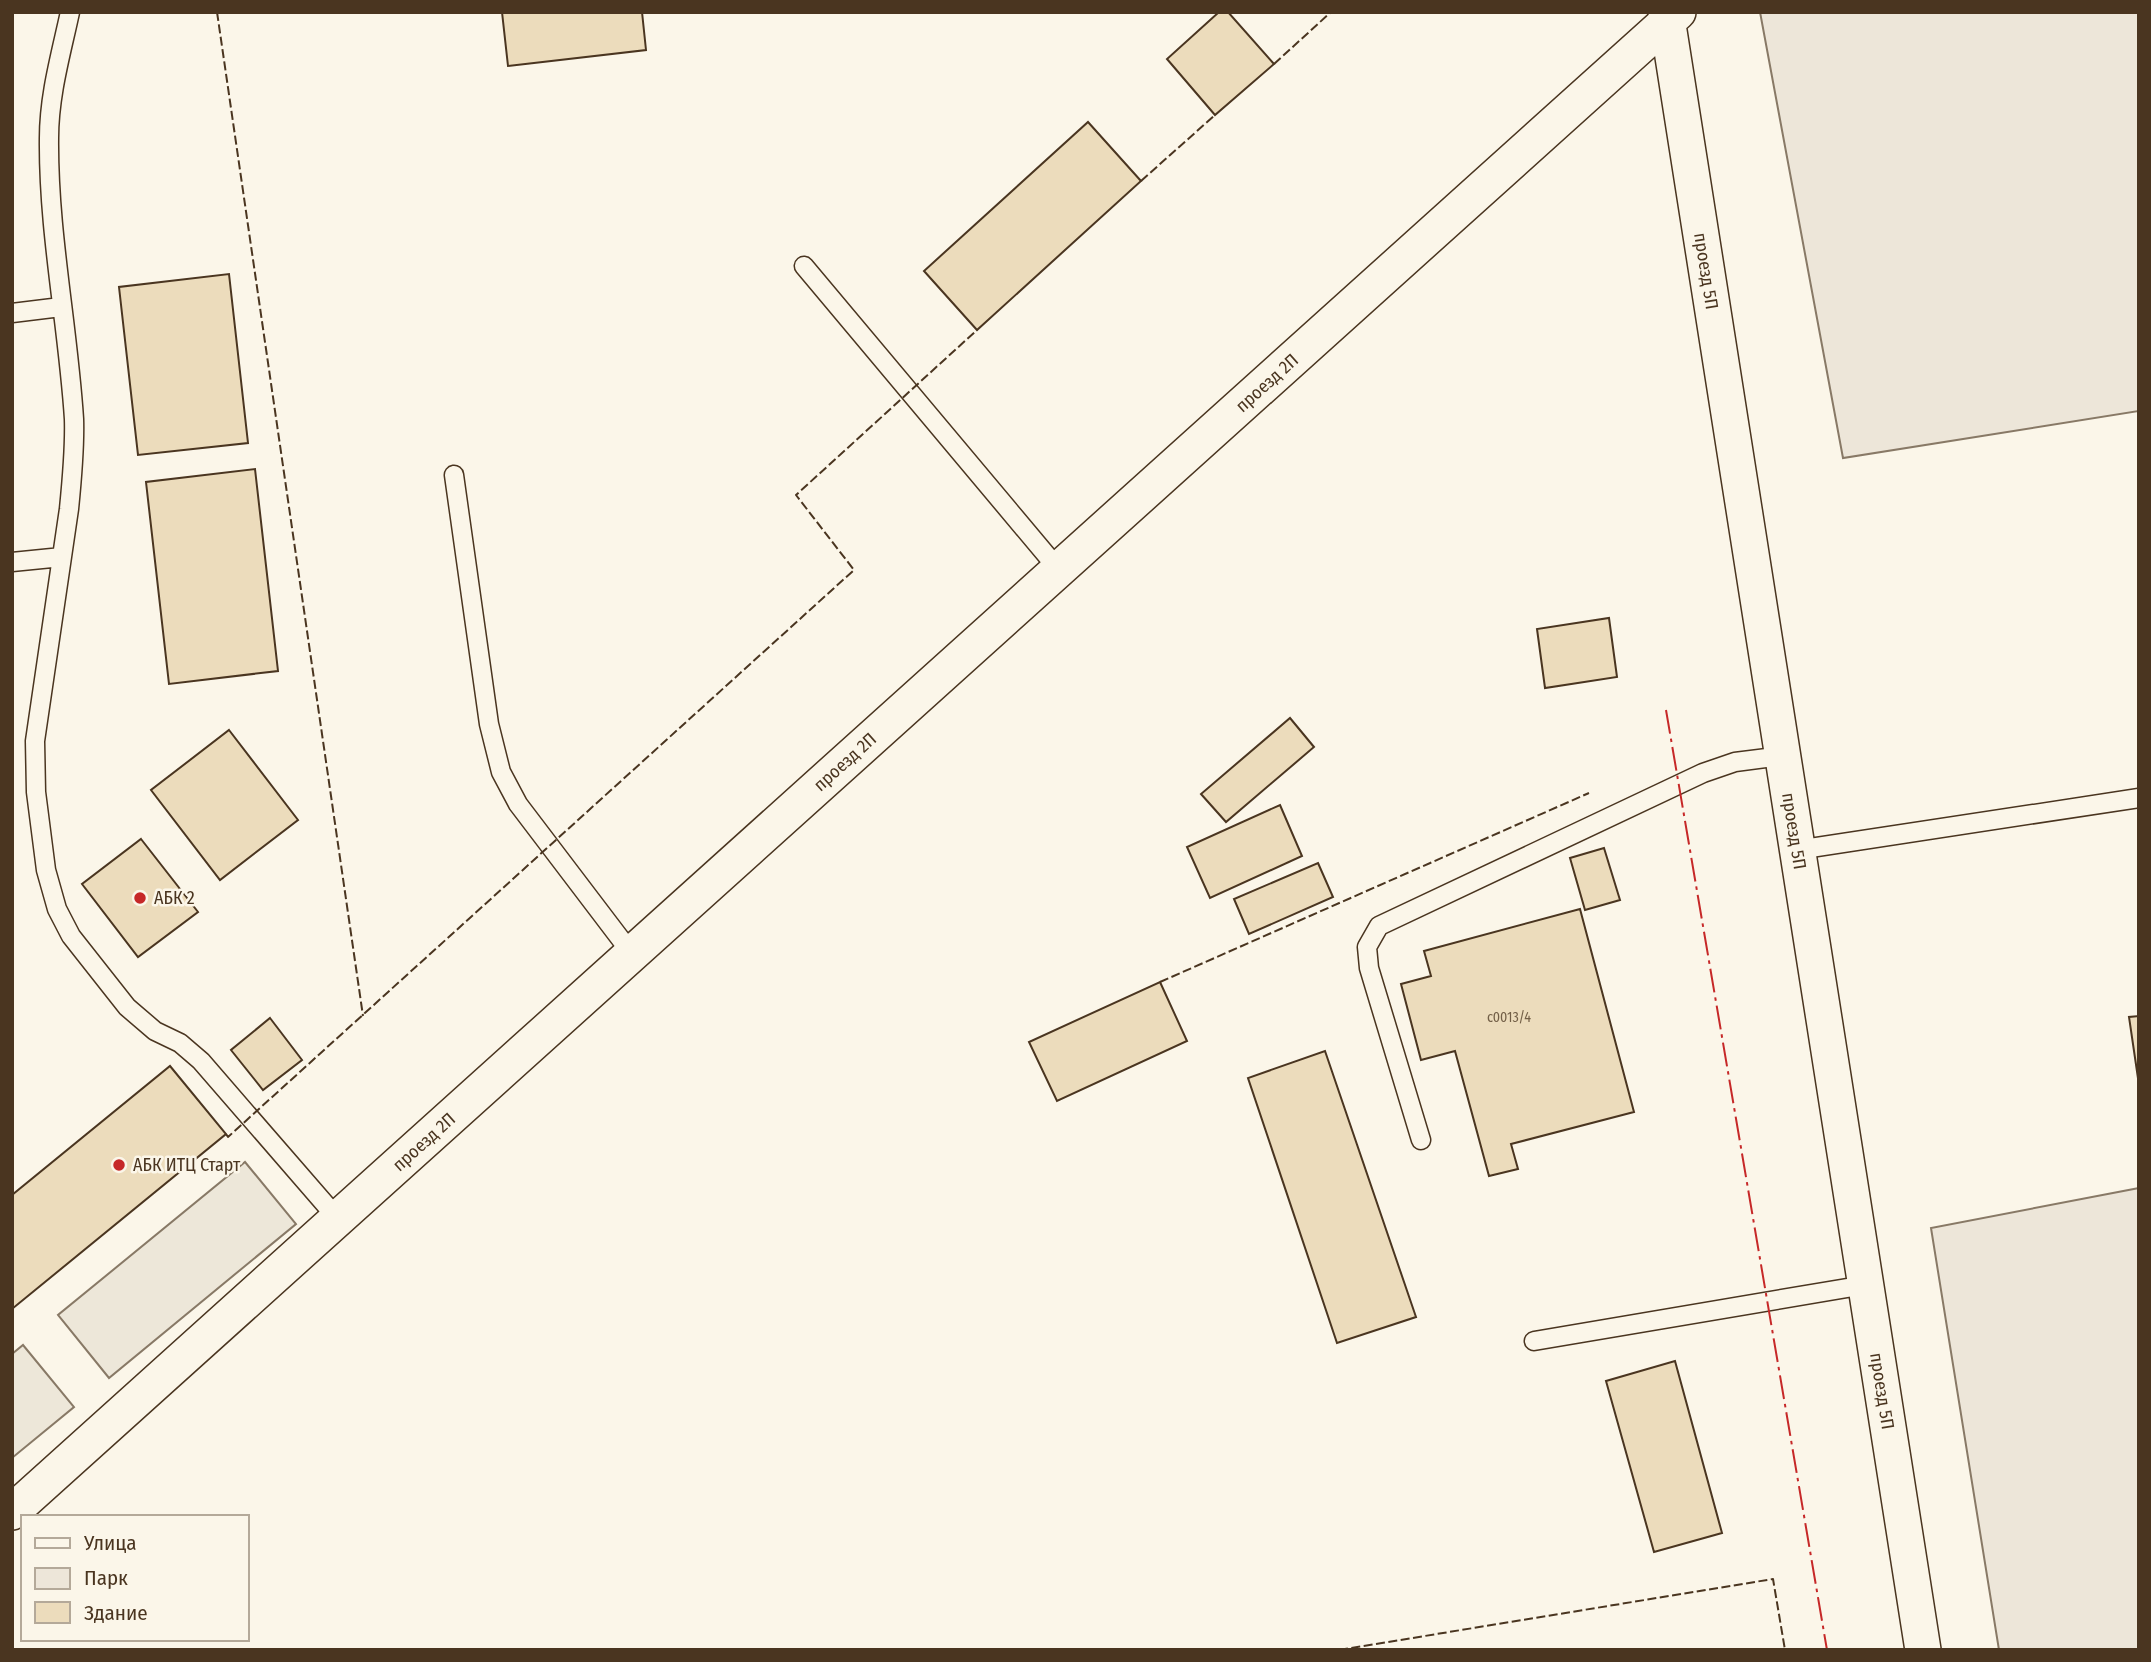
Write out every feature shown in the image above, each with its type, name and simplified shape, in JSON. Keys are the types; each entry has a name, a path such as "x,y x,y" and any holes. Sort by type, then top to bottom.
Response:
{"street":[{"name":"проезд 2П","path":"12,1512 1059,570 1670,15"},
{"name":"проезд 5П","path":"1670,15 1782,756 1923,1650"}],"lane":[{"path":"70,12 52,95 49,136 51,209 74,420 73,471 35,741 36,792 46,870 57,909 72,936 127,1007 155,1031 180,1043 201,1061 338,1219"},
{"path":"804,266 1059,570"},
{"path":"12,313 61,307"},
{"path":"454,475 489,724 500,772 534,825 632,954"},
{"path":"12,562 62,557"},
{"path":"1421,1140 1369,968 1367,947 1379,926 1703,773 1735,762 1782,756"},
{"path":"1797,850 2139,798"},
{"path":"1534,1341 1865,1285"}],"green space":[{"path":"1760,12 2139,12 2139,411 1843,458"},
{"path":"2139,1188 2139,1650 1999,1650 1931,1228"}],"shaded area":[{"path":"245,1162 296,1224 109,1378 58,1315"},
{"path":"23,1345 74,1407 12,1458 12,1354"}],"building":[{"path":"502,12 642,12 646,50 508,66"},
{"path":"1219,12 1228,12 1274,64 1215,115 1167,59"},
{"path":"1088,122 1141,181 977,330 924,271"},
{"path":"229,274 248,443 138,455 119,287"},
{"path":"255,469 278,671 169,684 146,482"},
{"path":"1609,618 1617,677 1545,688 1537,629"},
{"path":"1290,718 1314,747 1226,822 1201,794"},
{"path":"229,730 298,820 220,880 151,790"},
{"path":"1280,805 1302,856 1210,898 1187,847"},
{"name":"АБК 2","path":"141,839 198,912 138,957 82,884"},
{"path":"1604,848 1620,900 1585,910 1570,858"},
{"path":"1318,863 1333,897 1249,934 1234,899"},
{"path":"1580,909 1634,1112 1511,1144 1518,1169 1489,1176 1455,1051 1421,1060 1401,984 1431,976 1424,951"},
{"path":"1160,982 1187,1041 1057,1101 1029,1042"},
{"path":"2139,1016 2139,1085 2129,1017"},
{"path":"270,1018 302,1060 263,1090 231,1050"},
{"path":"1325,1051 1416,1317 1337,1343 1248,1078"},
{"name":"АБК ИТЦ Старт","path":"170,1066 226,1134 12,1309 12,1195"},
{"path":"1675,1361 1722,1533 1654,1552 1606,1381"}],"fence":[{"path":"217,12 363,1016"},
{"path":"1274,64 1331,12"},
{"path":"1141,181 1215,115"},
{"path":"226,1134 228,1137 854,570 796,495 977,330"},
{"path":"1160,982 1589,793"},
{"path":"1339,1650 1773,1579 1785,1650"}],"power":[{"path":"1666,710 1827,1650"}],"place":[{"name":"АБК 2","path":"140,898"},
{"name":"АБК ИТЦ Старт","path":"119,1165"}]}
